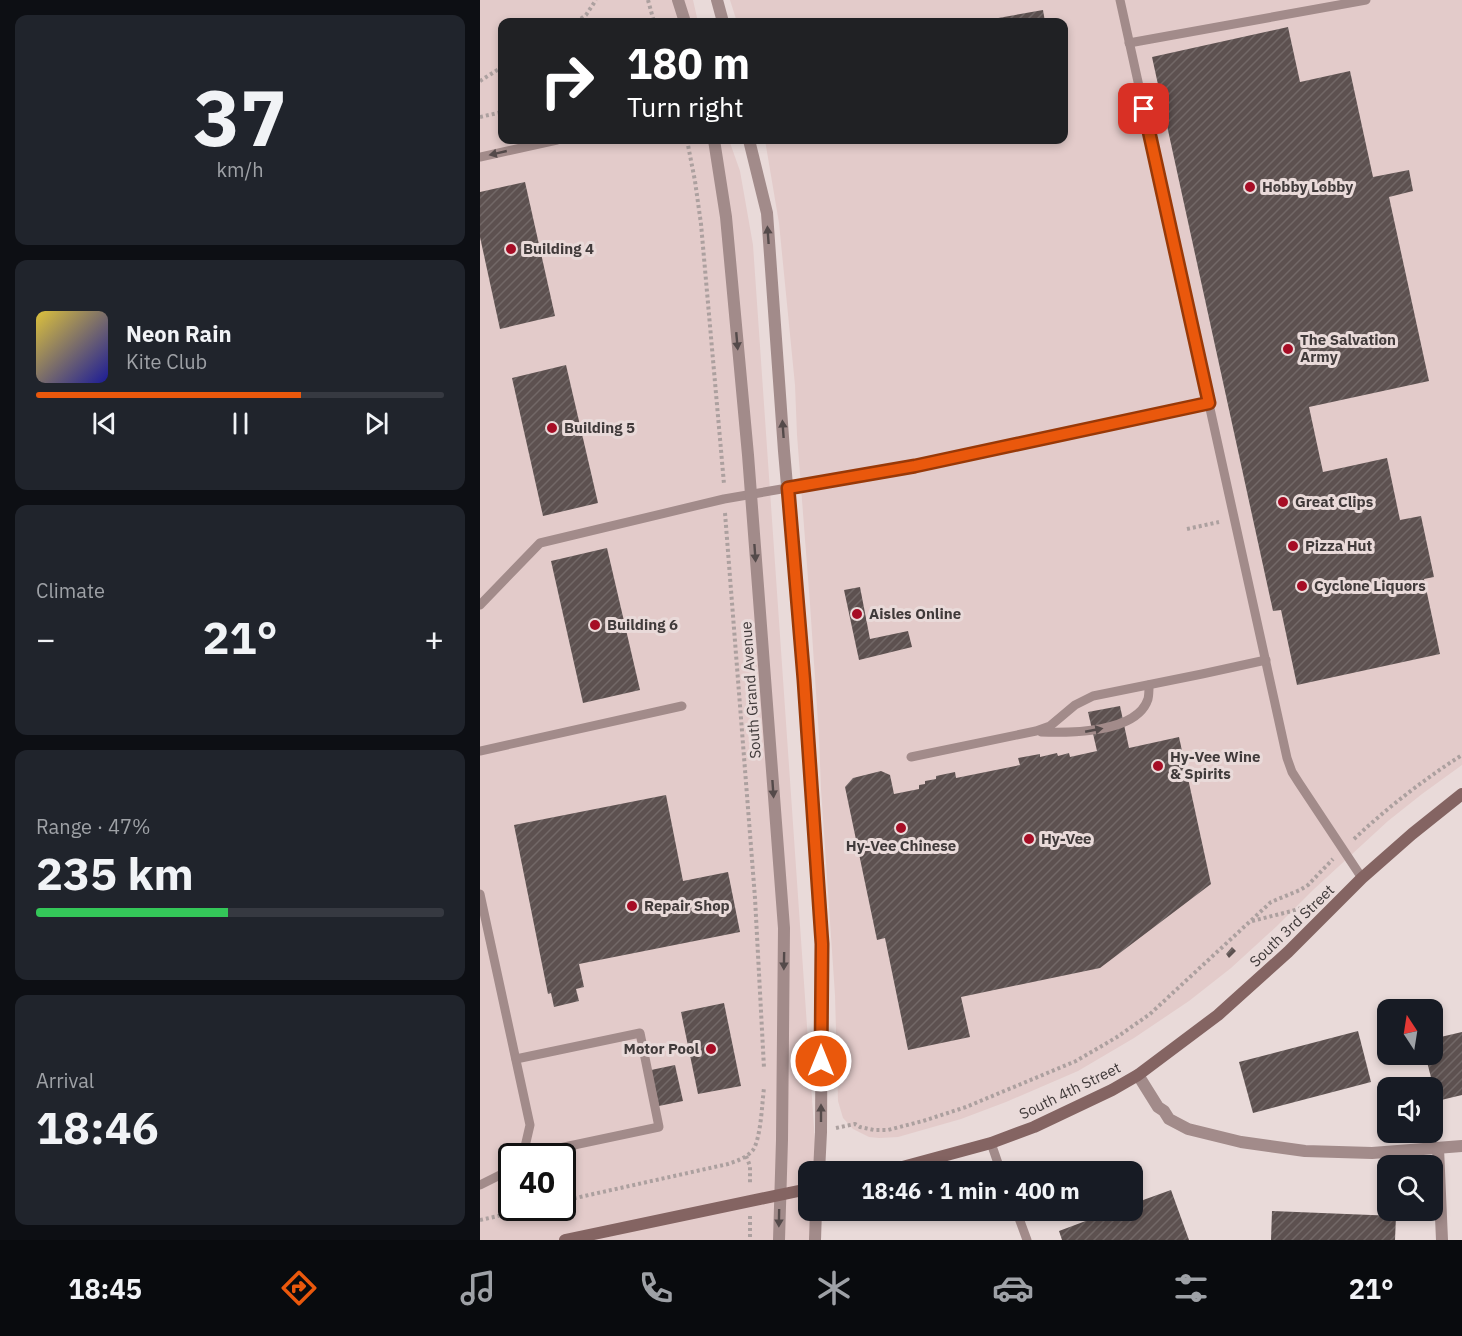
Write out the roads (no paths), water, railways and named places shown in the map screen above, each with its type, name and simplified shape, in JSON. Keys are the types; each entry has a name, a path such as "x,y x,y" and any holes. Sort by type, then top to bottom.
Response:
{"main road":[{"name":"South 3rd Street","path":"1138,1075 1218,1015 1288,952 1362,878 1462,794"},
{"name":"South 4th Street","path":"925,1161 991,1143 1034,1127 1138,1075"},
{"path":"564,1240 798,1191"}],"street":[{"path":"678,0 684,18"},
{"path":"717,0 722,18"},
{"name":"South Grand Avenue","path":"715,144 726,217 784,928 779,1240"},
{"path":"750,144 767,213 804,680 822,944 820,1161"},
{"name":"South 4th Street","path":"1138,1075 1158,1107 1169,1119 1188,1128 1241,1142 1305,1150 1372,1153 1462,1146"},
{"path":"1438,1148 1442,1240"},
{"path":"815,1240 816,1221"}],"lane":[{"path":"1120,0 1287,758 1292,772 1362,878"},
{"path":"1129,43 1366,0"},
{"path":"480,157 539,144"},
{"path":"480,605 540,543 724,499 915,466 1209,403"},
{"path":"911,757 1036,731 1050,726 1075,705 1093,696 1266,660"},
{"path":"1036,731 1077,733 1102,729 1127,721 1140,712 1148,698 1149,684"},
{"path":"480,751 682,706"},
{"path":"480,894 530,1125 524,1143"},
{"path":"516,1059 640,1033 659,1126 576,1145"},
{"path":"991,1143 997,1161"},
{"path":"480,1185 498,1176"},
{"path":"1020,1221 1027,1240"}],"place":[{"name":"Hobby Lobby","path":"1250,187"},
{"name":"Building 4","path":"511,249"},
{"name":"The Salvation Army","path":"1288,349"},
{"name":"Building 5","path":"552,428"},
{"name":"Great Clips","path":"1283,502"},
{"name":"Pizza Hut","path":"1293,546"},
{"name":"Cyclone Liquors","path":"1302,586"},
{"name":"Aisles Online","path":"857,614"},
{"name":"Building 6","path":"595,625"},
{"name":"Hy-Vee Wine & Spirits","path":"1158,766"},
{"name":"Hy-Vee Chinese","path":"901,828"},
{"name":"Hy-Vee","path":"1029,839"},
{"name":"Repair Shop","path":"632,906"},
{"name":"Motor Pool","path":"711,1049"}]}
